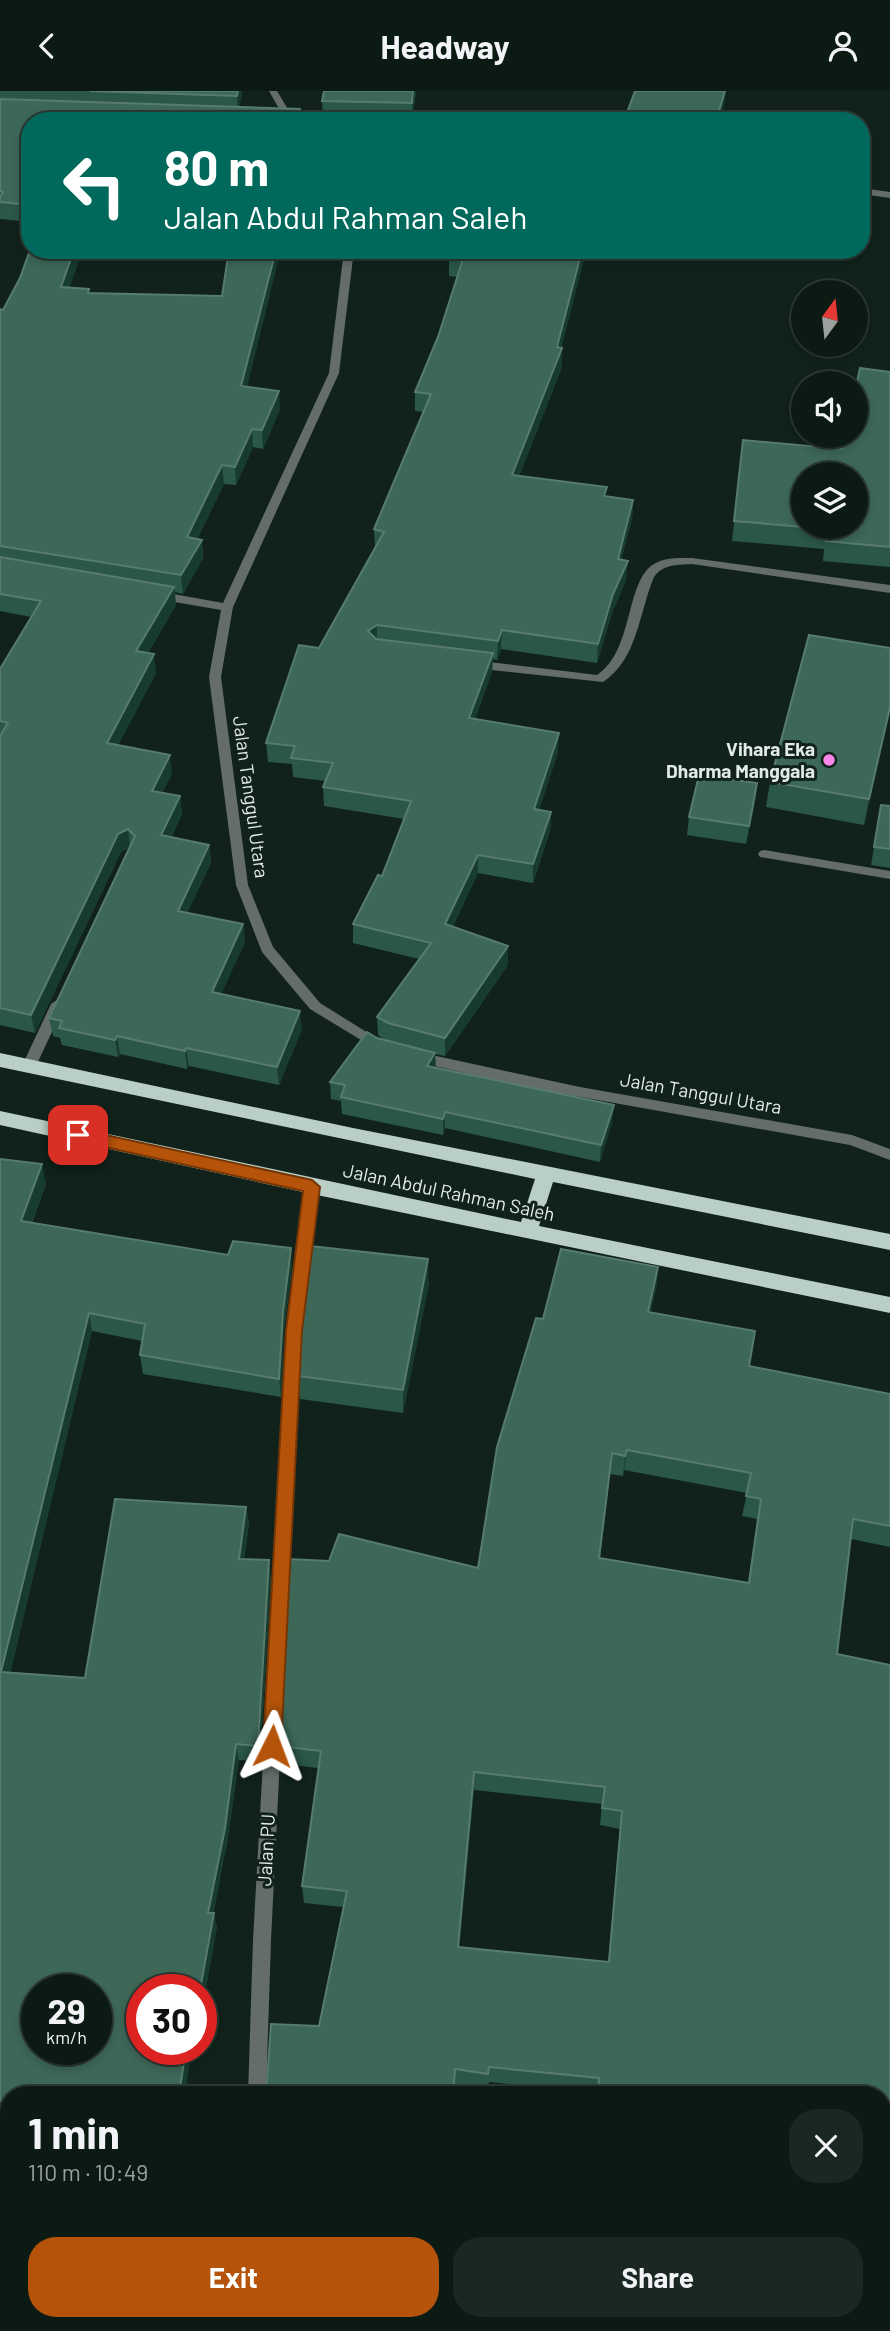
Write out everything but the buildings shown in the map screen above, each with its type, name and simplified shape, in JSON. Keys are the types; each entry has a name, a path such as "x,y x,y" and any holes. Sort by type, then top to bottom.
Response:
{"highway":[{"name":"Jalan Abdul Rahman Saleh","path":"0,1060 353,1135 890,1241"},
{"name":"Jalan Abdul Rahman Saleh","path":"0,1118 312,1187 890,1305"},
{"path":"528,1231 547,1173"}],"street":[{"path":"273,91 286,112"},
{"path":"870,192 890,195"},
{"name":"Jalan Tanggul Utara","path":"348,259 334,373 227,607 215,677 242,885 267,949 315,1006 383,1048 459,1068 852,1140 890,1155"},
{"path":"460,662 599,679 610,674 621,654 646,584 654,569 667,563 691,561 890,589"},
{"path":"147,594 227,607"},
{"path":"764,854 890,875"},
{"path":"29,1066 64,991"},
{"name":"Jalan PU","path":"257,2086 262,1940 294,1331 312,1187"}],"place":[{"name":"Vihara Eka Dharma Manggala","path":"829,760"}],"route":[{"path":"78,1135 312,1187 294,1331 272,1746"}]}
